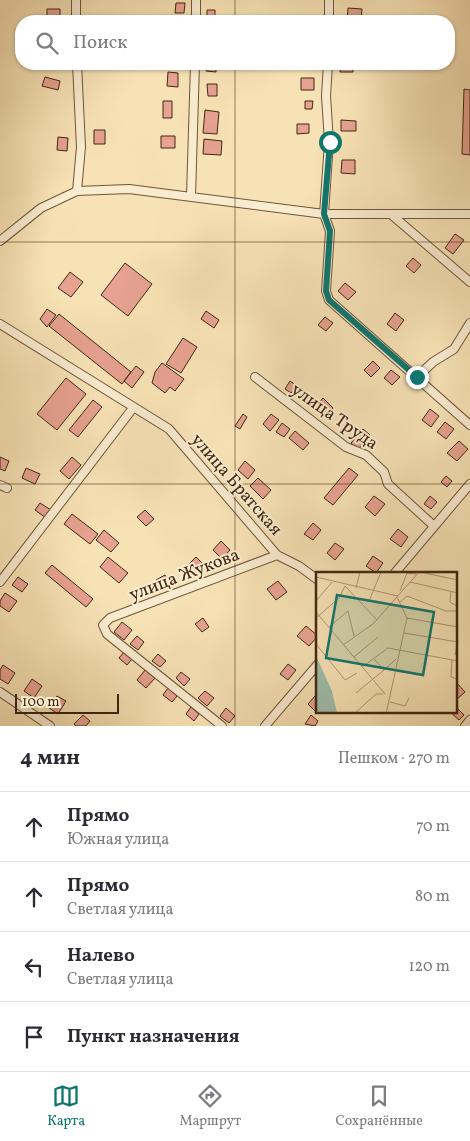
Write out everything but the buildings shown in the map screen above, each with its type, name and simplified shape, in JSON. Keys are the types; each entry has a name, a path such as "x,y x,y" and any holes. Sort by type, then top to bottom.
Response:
{"street":[{"path":"76,0 76,15"},
{"path":"196,0 196,15"},
{"path":"329,0 329,15"},
{"path":"77,70 81,147 77,191"},
{"path":"192,196 195,70"},
{"path":"328,70 326,96 330,142 324,214 330,231 326,291 329,300 470,425"},
{"path":"0,241 41,208 77,191 129,189 324,214 393,216 470,214"},
{"path":"393,216 470,282"},
{"path":"417,377 433,362 454,349 470,323"},
{"name":"улица Братская","path":"0,324 169,429 278,555 299,566 316,579"},
{"name":"улица Труда","path":"255,377 346,446 366,455 384,472 388,484 434,526"},
{"path":"0,582 134,408"},
{"path":"396,572 470,484"},
{"name":"улица Жукова","path":"222,726 107,634 103,625 110,618 278,555"},
{"path":"265,726 316,666"},
{"path":"0,692 50,726"},
{"path":"465,726 470,720"}],"route":[{"path":"330,142 324,214 330,231 326,291 329,300 417,377"}]}
